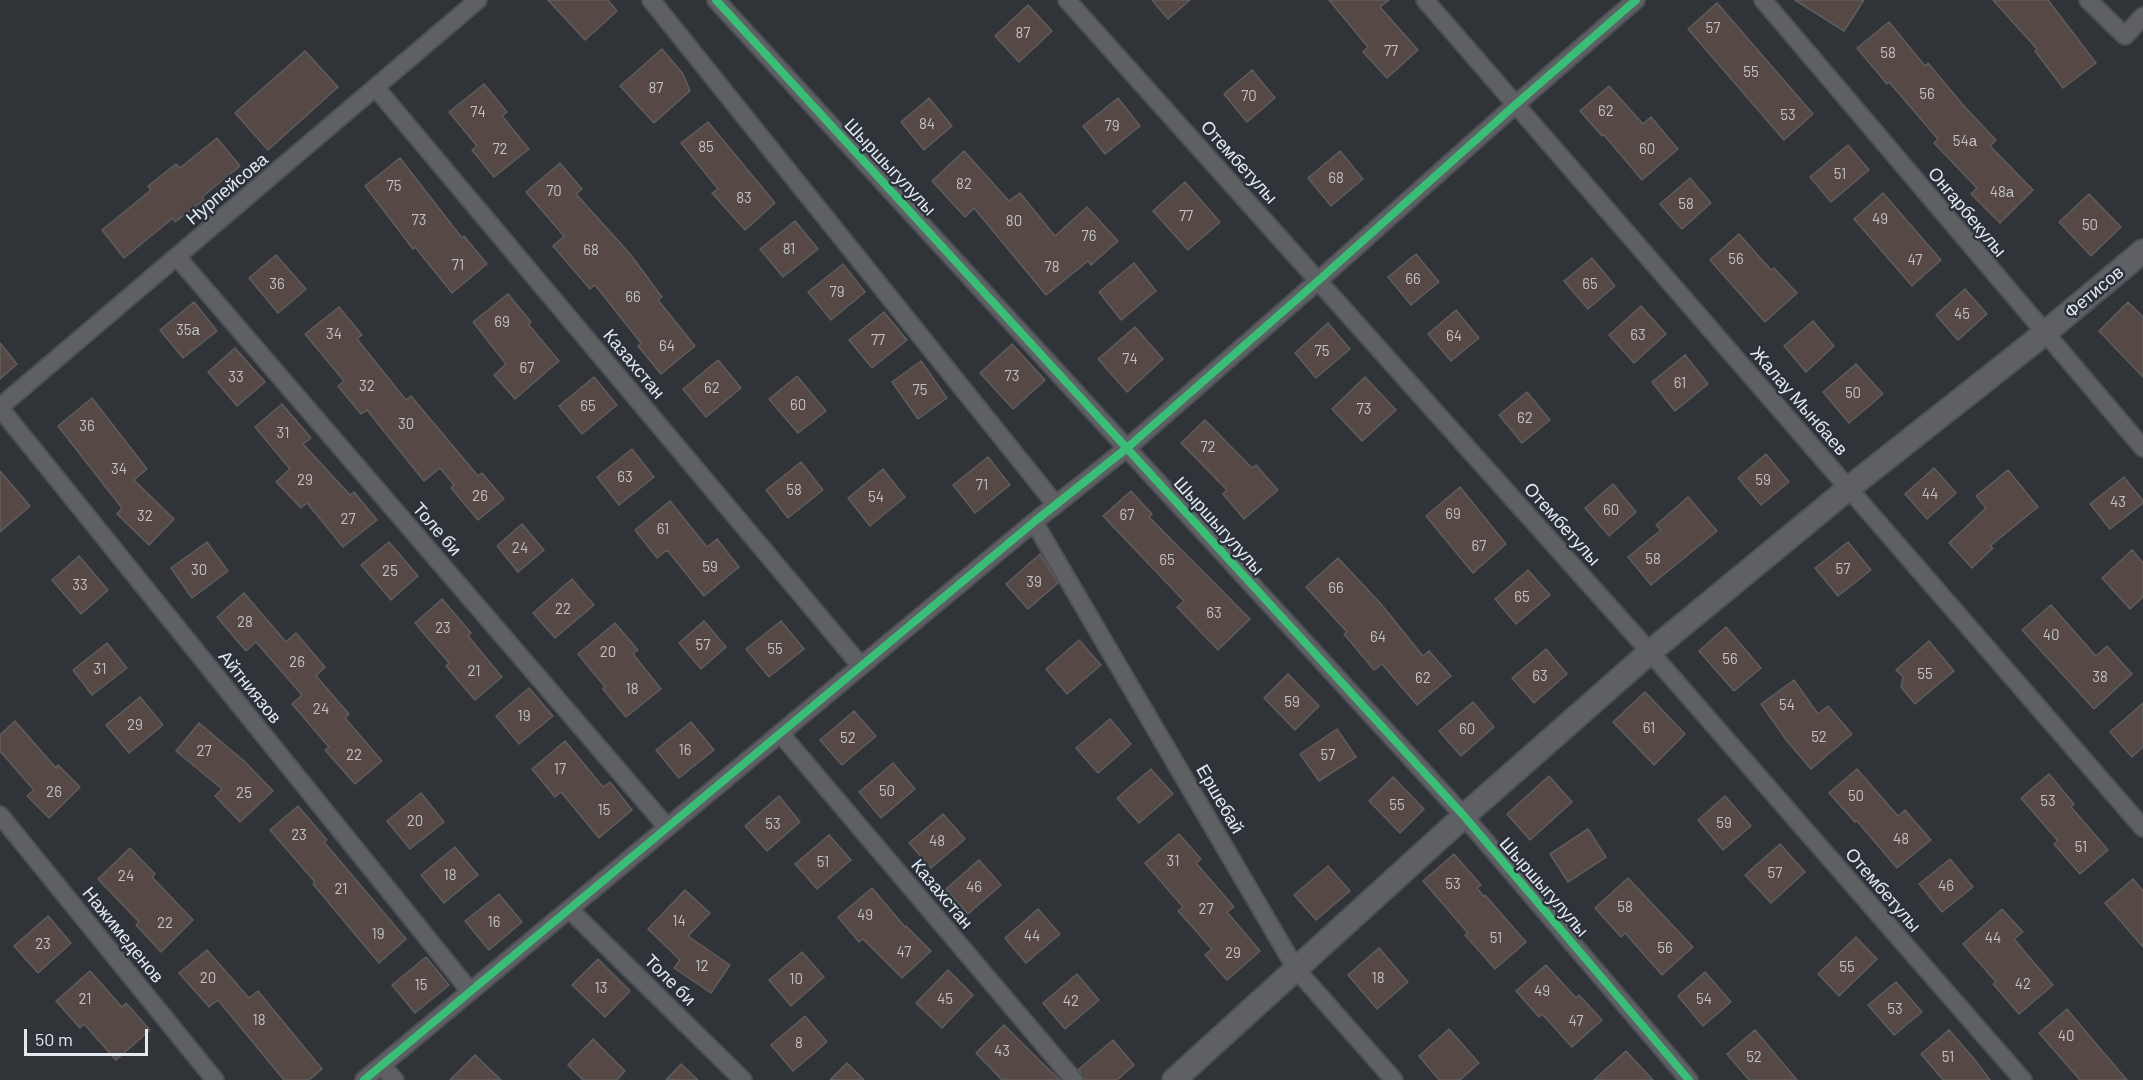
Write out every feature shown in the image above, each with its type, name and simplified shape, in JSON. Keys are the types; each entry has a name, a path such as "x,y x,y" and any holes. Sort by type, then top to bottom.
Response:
{"street":[{"name":"Нурпейсова","path":"0,408 478,0"},
{"path":"651,0 1056,505"},
{"name":"Шыршыгулулы","path":"716,0 1464,816 1689,1080"},
{"name":"Отембетулы","path":"1067,0 1650,652 2023,1080"},
{"name":"Жалау Мынбаев","path":"1425,0 2143,828"},
{"path":"364,1080 1034,522 1127,448 1636,0"},
{"name":"Онгарбекулы","path":"1763,0 2143,448"},
{"path":"2088,0 2125,36 2143,16"},
{"name":"Казахстан","path":"376,88 861,666"},
{"name":"Фетисов","path":"1174,1080 1464,816 1650,652 2143,251"},
{"name":"Толе би","path":"177,257 667,827"},
{"name":"Айтниязов","path":"0,408 470,991"},
{"name":"Ершебай","path":"1034,522 1296,969 1394,1080"},
{"name":"Казахстан","path":"780,733 1074,1080"},
{"name":"Нажимеденов","path":"0,815 215,1080"},
{"name":"Толе би","path":"569,909 743,1080"},
{"path":"381,1066 395,1080"}],"building":[{"path":"548,0 608,0 617,11 585,40"},
{"path":"1152,0 1190,0 1168,19"},
{"path":"1329,0 1389,0 1380,7 1418,50 1387,78 1363,52 1368,47"},
{"path":"1795,0 1864,0 1844,31"},
{"path":"1993,0 2048,0 2096,63 2063,88 2035,51 2037,49"},
{"path":"1717,3 1813,114 1784,140 1688,29"},
{"path":"1028,5 1052,31 1019,62 995,36"},
{"path":"1889,22 1925,66 1928,63 1996,140 1990,146 2033,190 2000,223 1971,194 1977,188 1934,143 1938,139 1857,48"},
{"path":"662,49 683,74 690,91 654,123 620,86"},
{"path":"305,51 338,87 268,150 235,113"},
{"path":"1252,70 1275,98 1247,122 1224,94"},
{"path":"484,84 507,112 502,116 529,149 494,177 472,150 477,146 449,112"},
{"path":"1609,86 1643,124 1651,117 1678,149 1642,180 1604,135 1602,136 1580,111"},
{"path":"929,98 952,126 924,150 901,122"},
{"path":"1118,98 1140,126 1105,154 1083,126"},
{"path":"708,122 775,203 745,230 712,193 718,189 681,143"},
{"path":"217,138 240,166 202,197 204,200 175,222 173,218 124,258 102,230 151,190 148,186 176,164 180,168"},
{"path":"1848,145 1869,170 1831,202 1810,177"},
{"path":"964,151 1009,201 1020,193 1055,236 1087,207 1118,241 1091,265 1088,261 1046,295 974,208 965,217 932,181"},
{"path":"1340,151 1363,179 1331,206 1308,178"},
{"path":"400,158 462,238 464,236 487,264 452,293 415,247 413,249 365,186"},
{"path":"560,163 582,189 576,194 630,254 662,297 658,300 695,346 661,374 638,346 641,343 595,285 590,289 553,246 564,236 526,192"},
{"path":"1690,178 1711,203 1682,229 1660,204"},
{"path":"1185,182 1220,222 1188,250 1153,211"},
{"path":"1883,193 1941,260 1912,286 1854,219"},
{"path":"2089,194 2121,227 2091,256 2059,222"},
{"path":"795,221 818,249 783,277 760,249"},
{"path":"1739,234 1771,270 1774,268 1797,293 1765,322 1710,260"},
{"path":"1416,254 1439,282 1411,305 1388,277"},
{"path":"276,255 306,289 278,313 249,278"},
{"path":"1592,258 1615,286 1588,309 1564,281"},
{"path":"1134,263 1156,291 1121,320 1099,292"},
{"path":"843,264 865,292 831,320 808,292"},
{"path":"1965,289 1987,314 1958,340 1936,315"},
{"path":"508,294 531,322 528,324 559,361 515,399 494,375 506,364 473,322"},
{"path":"194,302 217,331 183,358 160,330"},
{"path":"2128,302 2143,317 2143,377 2099,331"},
{"path":"1641,306 1666,334 1634,363 1609,335"},
{"path":"339,307 362,335 357,339 406,400 411,396 478,476 482,473 504,499 478,520 451,488 454,485 440,468 424,481 367,410 361,414 338,386 344,381 305,334"},
{"path":"1456,310 1479,338 1451,361 1428,334"},
{"path":"884,312 907,340 872,368 849,340"},
{"path":"1813,321 1834,346 1806,372 1784,346"},
{"path":"1328,323 1350,349 1316,378 1295,353"},
{"path":"1135,327 1163,359 1127,392 1098,359"},
{"path":"0,343 17,364 0,379"},
{"path":"1012,344 1045,380 1013,409 980,373"},
{"path":"235,348 265,382 237,406 208,372"},
{"path":"1685,355 1708,384 1675,411 1652,382"},
{"path":"718,360 741,388 706,417 683,389"},
{"path":"921,361 947,398 918,419 892,382"},
{"path":"1856,364 1883,394 1849,423 1823,392"},
{"path":"797,376 826,411 798,433 769,399"},
{"path":"594,377 617,405 582,434 559,406"},
{"path":"1365,377 1396,410 1362,441 1332,409"},
{"path":"1527,392 1550,420 1522,443 1499,415"},
{"path":"92,398 147,469 134,480 174,519 149,545 117,514 122,508 58,426"},
{"path":"282,404 311,438 303,444 350,495 354,492 377,520 343,547 307,503 301,508 276,482 290,469 255,427"},
{"path":"1205,420 1252,468 1256,465 1278,490 1244,519 1223,494 1227,490 1181,443"},
{"path":"632,449 654,477 619,505 597,477"},
{"path":"1766,454 1789,482 1761,505 1738,478"},
{"path":"988,457 1010,485 975,513 953,485"},
{"path":"801,462 823,490 788,518 766,490"},
{"path":"1934,468 1956,493 1927,519 1905,494"},
{"path":"883,469 905,497 870,526 848,498"},
{"path":"2008,470 2038,507 1990,546 1993,548 1972,568 1949,543 1986,508 1976,496"},
{"path":"0,471 30,506 0,532"},
{"path":"2124,477 2143,503 2110,529 2090,504"},
{"path":"1613,484 1636,512 1609,536 1585,508"},
{"path":"1460,487 1506,544 1473,573 1426,516"},
{"path":"1131,491 1152,514 1149,517 1250,619 1218,650 1177,607 1184,601 1103,516"},
{"path":"1688,497 1717,531 1651,585 1628,557 1661,530 1656,525"},
{"path":"670,501 707,547 717,539 739,567 704,596 667,550 657,558 635,530"},
{"path":"522,524 544,550 518,572 497,546"},
{"path":"207,542 228,571 192,598 171,568"},
{"path":"389,542 418,576 391,600 361,565"},
{"path":"1848,542 1871,570 1838,596 1815,568"},
{"path":"2132,550 2143,563 2143,597 2130,609 2102,578"},
{"path":"1040,554 1058,583 1028,609 1006,584"},
{"path":"79,556 108,590 81,614 52,580"},
{"path":"1338,558 1381,604 1423,656 1429,651 1451,676 1417,705 1382,664 1374,670 1344,634 1347,632 1306,587"},
{"path":"1528,570 1550,595 1516,624 1495,599"},
{"path":"572,579 594,605 555,638 533,613"},
{"path":"244,593 286,642 296,633 325,667 316,676 349,714 345,718 382,761 355,784 325,750 329,747 292,704 302,695 256,642 246,651 217,617"},
{"path":"442,599 471,633 468,636 502,677 475,700 446,666 449,663 415,623"},
{"path":"2051,605 2096,656 2107,646 2132,674 2094,709 2022,630"},
{"path":"704,621 726,647 701,669 679,643"},
{"path":"781,621 804,649 769,677 746,649"},
{"path":"615,623 638,650 633,654 661,689 626,717 578,654"},
{"path":"1726,627 1761,668 1734,691 1699,651"},
{"path":"1079,640 1101,665 1067,694 1046,669"},
{"path":"1929,641 1954,671 1915,704 1901,687 1903,677 1896,670"},
{"path":"107,643 127,668 92,695 73,670"},
{"path":"1546,649 1567,674 1534,703 1512,678"},
{"path":"1288,674 1319,706 1295,730 1264,698"},
{"path":"1794,680 1818,714 1828,706 1852,734 1811,769 1787,741 1761,704"},
{"path":"529,688 553,716 519,744 496,716"},
{"path":"1645,692 1685,734 1654,765 1613,722"},
{"path":"140,697 163,725 129,753 106,725"},
{"path":"1473,702 1494,727 1461,756 1439,731"},
{"path":"2143,703 2143,747 2132,757 2110,732"},
{"path":"854,711 876,736 842,765 820,740"},
{"path":"1110,719 1131,744 1098,773 1076,748"},
{"path":"15,721 56,768 58,765 80,787 49,818 27,796 34,790 0,751 0,735"},
{"path":"691,722 714,750 679,778 656,750"},
{"path":"199,723 244,761 273,791 240,822 215,796 222,789 176,751"},
{"path":"1337,729 1356,757 1319,781 1300,754"},
{"path":"565,741 603,787 610,782 632,810 599,838 561,792 555,797 532,769"},
{"path":"893,763 915,789 881,818 859,792"},
{"path":"1151,769 1173,794 1139,823 1117,798"},
{"path":"1857,769 1898,816 1905,810 1931,840 1897,868 1857,821 1855,822 1829,793"},
{"path":"2049,774 2074,804 2071,807 2108,850 2080,874 2054,844 2058,841 2021,798"},
{"path":"1549,776 1572,802 1530,840 1507,814"},
{"path":"1393,777 1424,809 1400,833 1369,801"},
{"path":"421,793 444,822 410,849 387,821"},
{"path":"779,796 800,822 767,851 745,826"},
{"path":"1725,796 1751,826 1723,850 1698,820"},
{"path":"298,806 327,840 324,842 406,939 379,963 313,884 315,882 270,830"},
{"path":"943,814 965,839 931,868 909,843"},
{"path":"1588,829 1606,857 1568,882 1550,854"},
{"path":"1179,834 1201,859 1196,863 1234,907 1227,912 1260,951 1227,980 1205,955 1212,949 1178,911 1183,907 1145,863"},
{"path":"829,835 851,860 817,889 795,864"},
{"path":"1780,844 1805,872 1771,903 1745,875"},
{"path":"455,847 478,875 444,903 421,875"},
{"path":"130,848 155,874 152,877 193,920 161,952 136,925 139,922 98,879"},
{"path":"1454,854 1481,885 1477,888 1484,897 1485,895 1526,942 1495,969 1465,935 1468,933 1423,881"},
{"path":"1950,859 1973,887 1942,912 1919,884"},
{"path":"979,860 1001,885 968,914 946,889"},
{"path":"1328,866 1350,891 1316,920 1294,895"},
{"path":"1628,878 1693,947 1662,975 1625,933 1621,937 1595,908"},
{"path":"2133,879 2143,891 2143,947 2105,903"},
{"path":"872,888 905,927 931,951 902,978 863,939 859,942 838,917"},
{"path":"685,890 710,913 688,936 730,965 711,993 674,968 680,960 648,929"},
{"path":"499,894 522,922 489,950 465,921"},
{"path":"1038,909 1060,934 1026,963 1005,938"},
{"path":"2002,909 2023,932 2014,939 2053,985 2019,1014 1993,984 1996,982 1963,944"},
{"path":"48,916 71,943 38,973 14,946"},
{"path":"1856,937 1877,959 1839,996 1818,974"},
{"path":"1379,948 1408,982 1377,1009 1348,975"},
{"path":"207,950 249,998 258,991 322,1069 309,1080 284,1080 218,1000 209,1007 179,973"},
{"path":"802,952 824,977 791,1006 769,980"},
{"path":"426,957 449,985 415,1013 392,985"},
{"path":"598,959 630,991 605,1017 572,985"},
{"path":"1546,965 1576,998 1579,995 1602,1020 1572,1047 1542,1014 1539,1017 1516,991"},
{"path":"948,970 973,995 942,1028 916,1003"},
{"path":"90,971 122,1007 126,1003 150,1030 116,1060 84,1024 80,1028 56,1001"},
{"path":"1705,972 1731,1002 1703,1026 1678,996"},
{"path":"1077,974 1099,1000 1065,1029 1043,1003"},
{"path":"1896,982 1922,1012 1894,1035 1868,1005"},
{"path":"2067,1009 2127,1080 2080,1080 2039,1033"},
{"path":"805,1016 827,1042 793,1071 771,1045"},
{"path":"1004,1025 1060,1080 1002,1080 976,1053"},
{"path":"1449,1029 1479,1063 1460,1080 1439,1080 1419,1056"},
{"path":"1755,1030 1797,1080 1749,1080 1727,1054"},
{"path":"1949,1030 1990,1080 1943,1080 1921,1054"},
{"path":"593,1039 625,1071 617,1080 583,1080 568,1065"},
{"path":"1113,1040 1134,1065 1117,1080 1084,1080 1079,1069"},
{"path":"1626,1051 1653,1080 1594,1080"},
{"path":"475,1055 501,1080 450,1080"},
{"path":"847,1063 864,1080 830,1080"},
{"path":"681,1064 698,1080 666,1080"}],"cycle path":[{"path":"716,0 1464,816 1689,1080"},
{"path":"364,1080 1034,522 1127,448 1636,0"}]}
